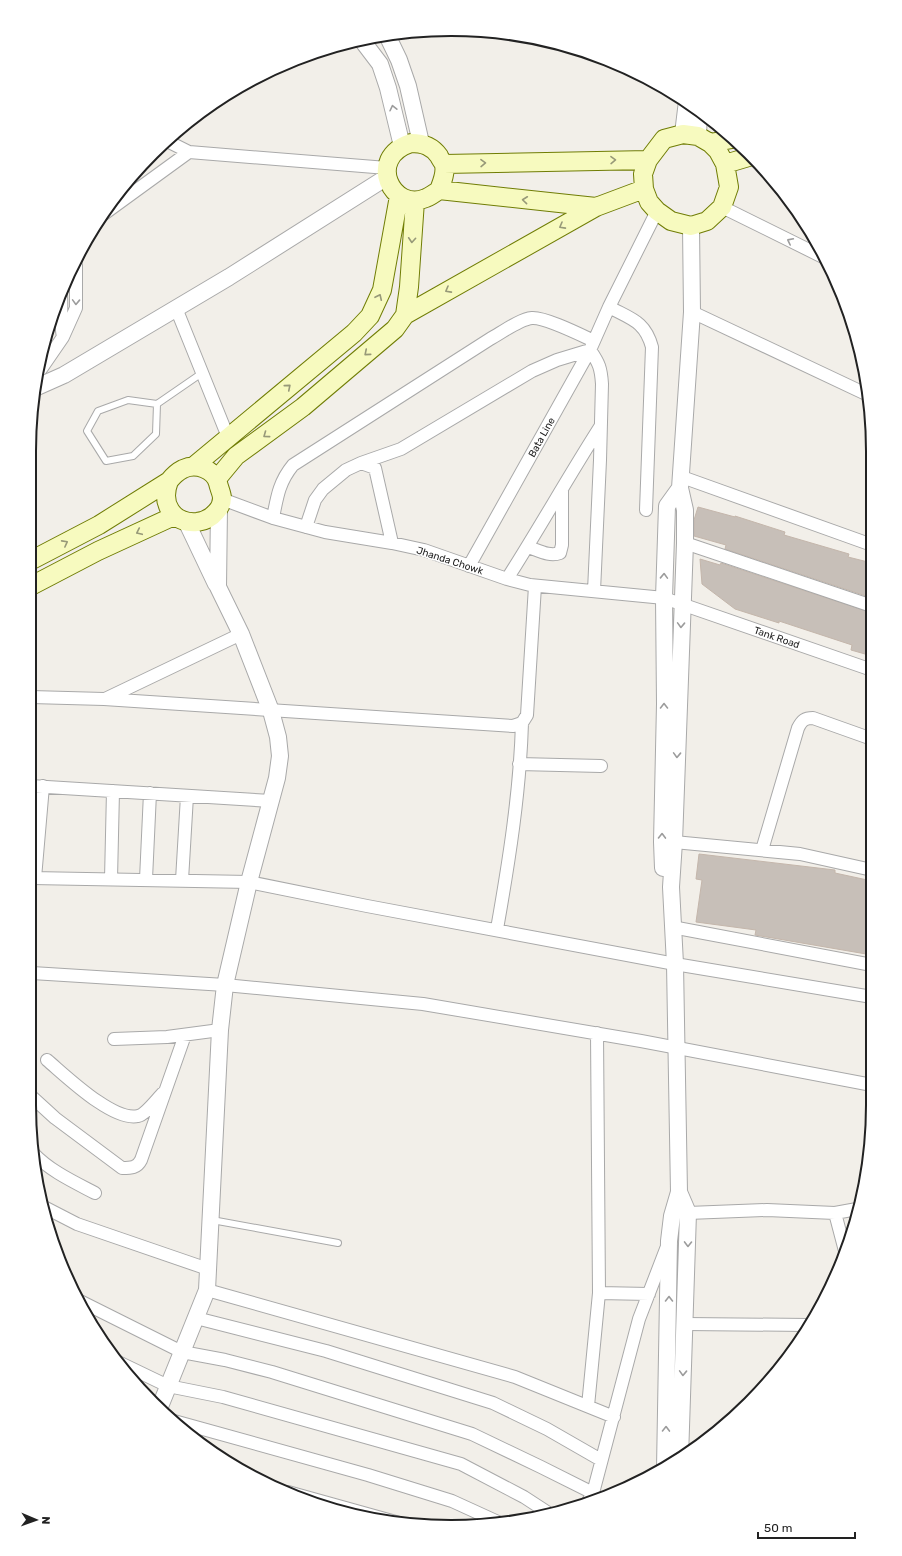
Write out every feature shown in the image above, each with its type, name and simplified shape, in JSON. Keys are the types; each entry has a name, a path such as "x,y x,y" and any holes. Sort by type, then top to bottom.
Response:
{"main road":[{"path":"697,138 718,151 725,164 729,187 722,207 707,221 691,226 670,220 657,211 649,202 644,189 643,174 648,160 664,139 697,138 724,138"},
{"path":"439,190 443,177 444,164 436,152 429,146 421,143 411,143 402,146 394,152 389,159 387,172 392,188 407,198 425,199 439,190 596,207"},
{"path":"725,164 744,158"},
{"path":"444,164 648,160"},
{"path":"217,479 236,456 303,407 395,329 405,315 596,207 644,189"},
{"path":"405,315 409,287 407,198"},
{"path":"194,466 354,333 370,316 382,290 407,198"},
{"path":"36,583 181,519 204,521 213,516 220,504 217,479 212,473 204,468 194,466 184,468 175,473 169,481 166,488 168,508 181,519"},
{"path":"36,558 99,525 169,481"}],"street":[{"path":"391,41 408,86 421,143"},
{"path":"366,45 380,64 388,88 402,146"},
{"path":"690,112 697,138"},
{"path":"697,138 699,118"},
{"path":"172,144 189,152 387,172"},
{"path":"119,203 189,152"},
{"path":"42,385 64,375 229,277 387,172"},
{"path":"722,207 815,253"},
{"name":"Bata Line","path":"469,566 592,346 609,307 657,211"},
{"path":"665,1460 669,1241 672,1216 679,1192 675,964 671,887 685,543 685,510 681,483 692,312 691,226"},
{"path":"46,362 63,337 76,308 76,274"},
{"path":"609,307 641,325 648,335 652,347 646,510"},
{"path":"62,308 60,323 63,337"},
{"path":"176,308 228,438"},
{"path":"692,312 861,392"},
{"path":"273,518 278,491 285,475 293,465 490,339 524,321 533,318 544,320 592,346 602,372 594,591"},
{"path":"306,527 316,500 323,489 346,470 361,463 401,450 532,371 592,346"},
{"path":"507,579 528,547 570,474 601,426"},
{"path":"361,463 375,468 392,543"},
{"path":"681,483 866,543"},
{"path":"671,887 664,874 662,863 665,704 664,598 667,506 681,483"},
{"path":"528,547 550,555 560,553 562,545 562,489"},
{"path":"218,587 220,504"},
{"name":"Jhanda Chowk","path":"220,504 325,532 424,550 507,579 535,586 664,598 682,604"},
{"path":"162,1402 207,1290 220,1030 225,985 249,882 271,801 280,756 278,737 271,711 241,634 218,587 181,519"},
{"path":"685,543 866,604"},
{"path":"497,929 510,853 520,764 522,723 527,715 528,708 535,586"},
{"name":"Tank Road","path":"682,604 866,668"},
{"path":"104,699 241,634"},
{"path":"36,697 104,699 513,726 522,723"},
{"path":"762,850 801,721 807,718 813,718 866,737"},
{"path":"520,764 601,766"},
{"path":"36,809 37,786 271,801"},
{"path":"111,879 113,791"},
{"path":"146,879 150,794"},
{"path":"182,880 187,796"},
{"path":"674,842 800,854 866,869"},
{"path":"36,878 249,882 366,906 497,929 675,964 866,996"},
{"path":"672,927 866,964"},
{"path":"36,973 225,985 423,1004 597,1033 866,1084"},
{"path":"114,1039 167,1037 220,1030"},
{"path":"588,1406 599,1293 597,1033"},
{"path":"36,1101 55,1118 122,1168 131,1168 138,1165 185,1035"},
{"path":"47,1060 86,1093 115,1111 129,1116 137,1116 142,1114 166,1090"},
{"path":"40,1160 70,1180 95,1193"},
{"path":"679,1192 688,1214 680,1451"},
{"path":"50,1210 77,1224 208,1269"},
{"path":"688,1214 768,1210 835,1213 853,1210"},
{"path":"835,1213 843,1242"},
{"path":"88,1305 182,1352 225,1360 272,1372 472,1434 593,1494 639,1319 669,1241"},
{"path":"207,1290 515,1377 614,1417"},
{"path":"599,1293 649,1294"},
{"path":"196,1318 326,1351 493,1403 548,1430 601,1460"},
{"path":"685,1324 802,1325"},
{"path":"130,1368 168,1386 223,1397 461,1464 543,1509"},
{"path":"186,1424 452,1501 489,1518"}],"lane":[{"path":"157,404 156,434 133,456 106,461 87,431 98,411 128,400 157,404 202,373"},
{"path":"210,1220 338,1243"}],"building":[{"path":"698,507 735,516 785,532 784,535 849,554 848,557 866,562 866,596 725,549 726,545 694,536 694,520"},
{"path":"700,559 720,565 721,563 866,611 866,654 851,650 852,645 779,621 779,623 735,609 702,584"},
{"path":"699,854 835,870 835,873 866,880 866,954 755,935 756,930 696,922 702,880 696,879"}]}
